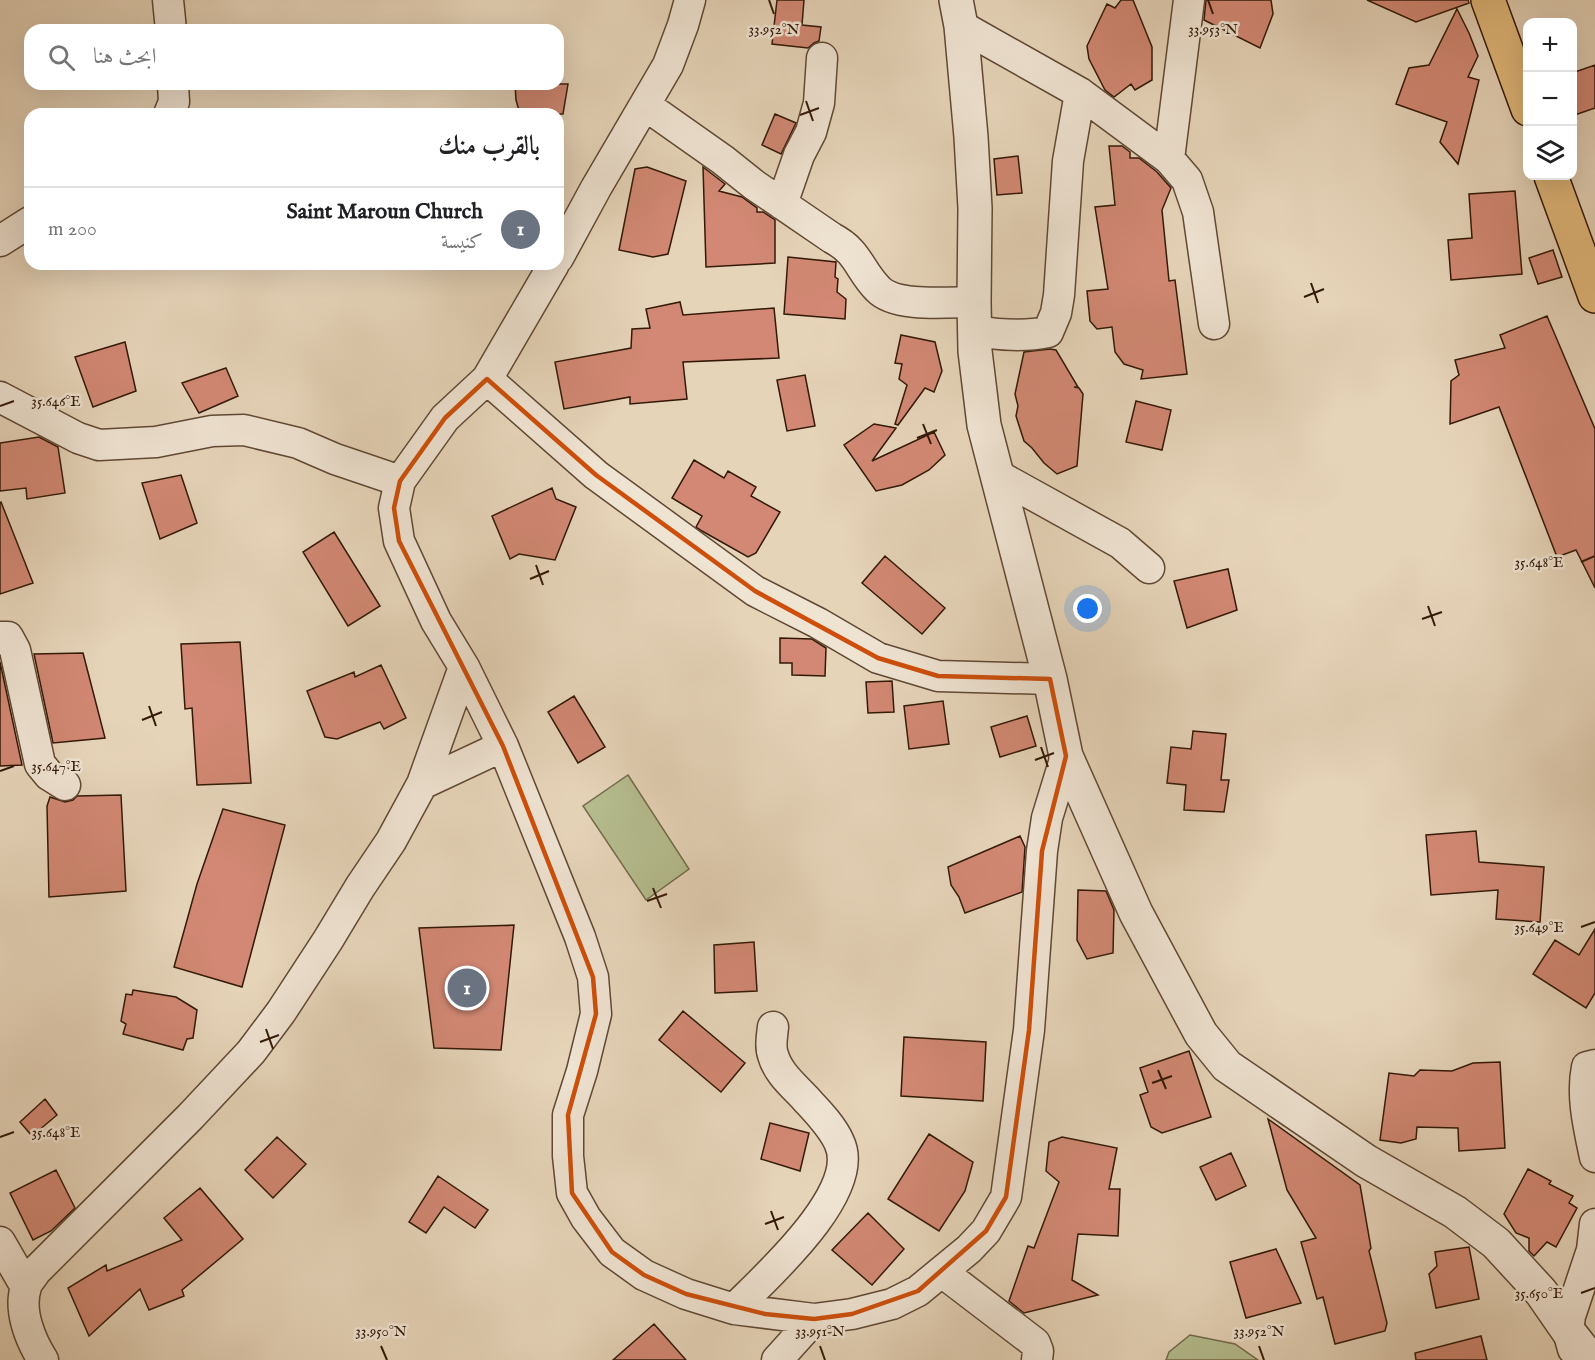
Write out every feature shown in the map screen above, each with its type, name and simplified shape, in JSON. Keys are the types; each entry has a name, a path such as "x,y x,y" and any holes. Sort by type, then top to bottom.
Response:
{"highway":[{"path":"1488,0 1523,98"},
{"path":"1552,180 1595,296"}],"street":[{"path":"168,0 170,24"},
{"path":"564,247 668,65 690,0"},
{"path":"1169,159 1189,0"},
{"path":"958,13 1080,93 1169,159 1187,180 1198,212 1214,324"},
{"path":"958,13 971,137 975,208 974,316 984,425 1050,679 1066,756 1136,913 1201,1034 1227,1066 1366,1161 1455,1212 1496,1243 1541,1292 1572,1346 1591,1360"},
{"path":"782,204 819,103 822,58"},
{"path":"172,108 174,90"},
{"path":"645,105 782,204 846,245 879,291 903,302 974,316 1006,336 1048,332 1056,313 1068,160 1080,93"},
{"path":"0,241 24,226"},
{"path":"551,270 488,379 445,418 400,481 394,508 399,541 436,621 464,667 503,746 580,937 593,977 596,1014 568,1115 568,1156 572,1193 586,1218 612,1252 644,1275 686,1294 734,1309 814,1319 852,1314 892,1304 918,1291 986,1231 1006,1197 1029,1030 1042,851 1047,818 1066,756"},
{"path":"488,379 596,475 746,584 878,658 938,676 1050,679"},
{"path":"0,397 78,438 99,445 156,442 212,430 244,430 298,443 335,459 400,481"},
{"path":"997,475 1120,543 1149,568"},
{"path":"0,637 8,637 15,650 40,764 49,775 65,785"},
{"path":"26,1287 36,1271 57,1249 190,1117 251,1052 281,1012 391,841 422,784 464,667"},
{"path":"422,784 503,746"},
{"path":"734,1309 802,1240 832,1196 844,1165 840,1142 821,1116 786,1080 777,1064 772,1053 772,1027"},
{"path":"1595,1065 1587,1067 1585,1075 1588,1125 1595,1157"},
{"path":"1572,1346 1570,1316 1592,1250 1595,1224"},
{"path":"0,1242 26,1287 26,1321 31,1341 43,1360"},
{"path":"942,1272 1035,1344 1038,1351 1036,1360"},
{"path":"777,1360 814,1319"}],"highlighted area":[{"path":"487,379 596,475 755,591 878,658 938,676 1050,679 1066,756 1042,851 1029,1030 1006,1197 986,1231 918,1291 852,1314 814,1319 765,1314 686,1294 644,1275 612,1252 572,1193 568,1115 596,1014 593,977 503,746 399,541 394,508 400,481 445,418"}],"green space":[{"path":"628,775 689,869 646,900 583,806"},
{"path":"1190,1335 1235,1344 1258,1360 1166,1360 1169,1352"}],"building":[{"path":"777,0 804,0 802,25 821,27 819,41 808,48 772,44"},
{"path":"1121,0 1133,0 1152,47 1152,80 1135,90 1131,84 1114,97 1105,90 1089,59 1087,46 1107,4 1115,8"},
{"path":"1206,0 1271,0 1273,14 1260,48 1204,20"},
{"path":"1367,0 1468,0 1469,3 1416,22"},
{"path":"1457,9 1478,56 1468,77 1479,80 1458,164 1440,142 1447,122 1396,104 1409,68 1429,65"},
{"path":"1595,65 1595,108 1577,114 1577,72"},
{"path":"564,84 568,84 564,108 518,108 515,90 564,90"},
{"path":"775,114 796,123 781,154 762,145"},
{"path":"1109,146 1122,146 1130,152 1130,158 1139,158 1157,172 1171,188 1162,210 1169,281 1175,280 1187,374 1141,379 1143,370 1124,364 1115,352 1112,327 1097,329 1090,321 1087,291 1108,289 1095,207 1115,205"},
{"path":"1018,156 1022,193 997,195 994,159"},
{"path":"647,167 686,181 668,254 653,257 619,250 635,169"},
{"path":"703,167 725,184 719,191 742,197 757,208 757,212 763,212 775,220 775,263 706,267"},
{"path":"1515,191 1522,274 1451,280 1448,240 1472,238 1469,194"},
{"path":"1553,250 1562,277 1538,284 1529,258"},
{"path":"788,257 836,262 837,292 846,299 845,319 784,314"},
{"path":"680,302 683,315 774,308 779,358 683,362 687,399 630,404 630,397 564,409 555,362 631,348 632,329 650,328 646,309"},
{"path":"1547,316 1595,429 1595,588 1576,550 1557,557 1499,407 1450,424 1451,381 1459,375 1455,360 1505,348 1500,335"},
{"path":"901,335 935,342 942,371 934,392 925,388 898,425 895,424 907,385 899,379 902,364 895,363"},
{"path":"125,342 136,391 93,407 75,357"},
{"path":"1056,350 1078,387 1074,387 1079,388 1083,394 1077,466 1057,474 1024,441 1016,416 1018,406 1015,394 1024,352"},
{"path":"226,368 238,396 199,413 182,383"},
{"path":"805,375 815,426 787,431 777,380"},
{"path":"1136,401 1171,410 1162,450 1126,442"},
{"path":"874,424 896,428 872,461 934,432 945,455 929,470 902,485 876,491 844,445"},
{"path":"39,437 58,447 65,493 27,499 26,488 0,491 0,443"},
{"path":"694,460 724,478 728,471 756,487 751,496 780,512 756,553 748,557 702,531 696,527 702,516 672,498"},
{"path":"181,475 197,523 160,539 142,483"},
{"path":"552,488 556,499 576,507 555,560 519,554 510,559 492,516"},
{"path":"0,503 33,583 0,594"},
{"path":"334,532 380,606 348,626 303,552"},
{"path":"885,556 945,608 922,634 862,583"},
{"path":"1228,569 1237,610 1187,628 1174,581"},
{"path":"780,638 812,639 826,648 825,676 792,675 792,663 780,663"},
{"path":"240,642 251,783 197,785 192,708 185,709 181,644"},
{"path":"83,653 105,738 53,743 34,654"},
{"path":"0,662 22,765 0,766"},
{"path":"381,665 406,718 384,729 380,722 337,739 325,737 307,691 354,672 355,677"},
{"path":"892,681 894,712 868,713 866,682"},
{"path":"574,696 605,747 578,763 548,712"},
{"path":"943,701 949,744 909,749 904,706"},
{"path":"1027,716 1036,746 1000,757 991,727"},
{"path":"1193,731 1226,734 1221,780 1229,780 1224,812 1184,810 1186,785 1167,783 1171,747 1191,749"},
{"path":"121,795 126,891 49,897 47,806 50,797 65,802 77,796"},
{"path":"223,809 285,825 242,987 174,967 197,884"},
{"path":"1476,831 1479,862 1544,867 1540,922 1496,919 1498,890 1431,895 1426,835"},
{"path":"1020,836 1025,847 1022,892 965,913 951,885 948,867"},
{"path":"1078,890 1106,891 1114,910 1113,953 1087,959 1077,940"},
{"path":"514,925 501,1050 434,1048 419,928"},
{"path":"1595,929 1595,993 1586,1008 1533,974 1555,940 1579,955"},
{"path":"754,942 757,991 715,993 714,945"},
{"path":"133,990 176,997 197,1010 193,1038 187,1039 183,1050 123,1034 126,1024 121,1021 126,994 132,995"},
{"path":"683,1011 745,1063 721,1092 659,1040"},
{"path":"904,1037 986,1042 983,1101 901,1096"},
{"path":"1189,1051 1211,1117 1162,1133 1151,1127 1140,1095 1148,1092 1140,1068"},
{"path":"1500,1062 1505,1148 1459,1151 1458,1128 1417,1127 1416,1139 1401,1143 1380,1140 1389,1073 1414,1076 1420,1070 1452,1071 1473,1063"},
{"path":"45,1099 57,1115 32,1136 20,1122"},
{"path":"1268,1119 1360,1185 1371,1248 1369,1251 1387,1323 1385,1331 1335,1344 1323,1297 1317,1299 1301,1242 1316,1238 1287,1190"},
{"path":"770,1123 809,1133 800,1171 761,1159"},
{"path":"929,1134 973,1162 965,1191 939,1231 888,1199"},
{"path":"277,1137 306,1164 273,1198 245,1170"},
{"path":"1062,1137 1117,1148 1109,1189 1120,1189 1118,1236 1078,1234 1072,1280 1098,1295 1024,1313 1009,1301 1028,1246 1034,1248 1059,1182 1046,1171 1049,1142"},
{"path":"1231,1153 1246,1186 1216,1200 1200,1167"},
{"path":"1528,1169 1551,1181 1549,1184 1573,1196 1569,1203 1577,1208 1556,1247 1547,1242 1534,1256 1529,1251 1529,1238 1516,1233 1504,1214"},
{"path":"56,1170 75,1208 51,1231 33,1240 10,1193"},
{"path":"438,1176 488,1210 475,1228 444,1207 426,1233 409,1222"},
{"path":"200,1188 243,1239 182,1290 184,1296 149,1310 140,1289 89,1336 68,1288 106,1265 107,1271 182,1240 164,1218"},
{"path":"868,1213 904,1249 872,1285 832,1250"},
{"path":"1469,1247 1479,1299 1436,1308 1429,1274 1437,1266 1435,1252"},
{"path":"1276,1249 1301,1303 1246,1318 1230,1262"},
{"path":"654,1324 686,1360 613,1360"},
{"path":"1481,1336 1487,1360 1416,1360 1415,1353"}],"place":[{"name":"Saint Maroun Church","path":"467,988"}]}
